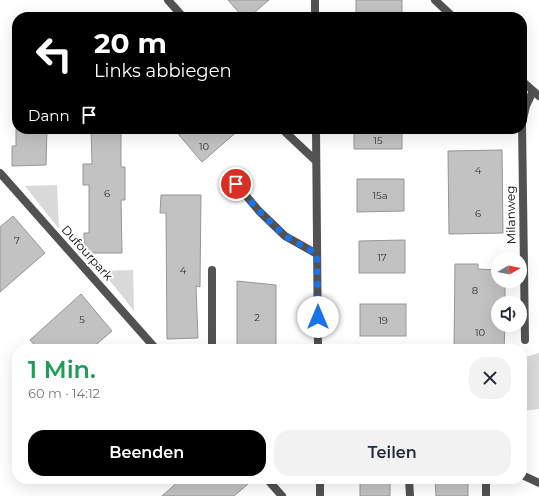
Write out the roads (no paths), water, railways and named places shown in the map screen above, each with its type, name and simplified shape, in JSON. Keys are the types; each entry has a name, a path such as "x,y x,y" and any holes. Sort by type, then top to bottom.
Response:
{"street":[{"path":"168,0 178,12"},
{"path":"315,0 315,12"},
{"path":"435,0 448,12"},
{"path":"527,85 536,93"},
{"name":"Milanweg","path":"527,105 536,93"},
{"path":"287,134 316,161"},
{"path":"316,134 318,344"},
{"name":"Milanweg","path":"522,134 525,340"},
{"name":"Dufourpark","path":"0,173 152,344"},
{"path":"236,184 259,211 285,236 317,254"},
{"path":"212,270 212,344"},
{"path":"527,477 539,483"},
{"path":"271,484 282,496"},
{"path":"320,484 320,496"},
{"path":"410,484 410,496"},
{"path":"486,484 486,496"}]}
